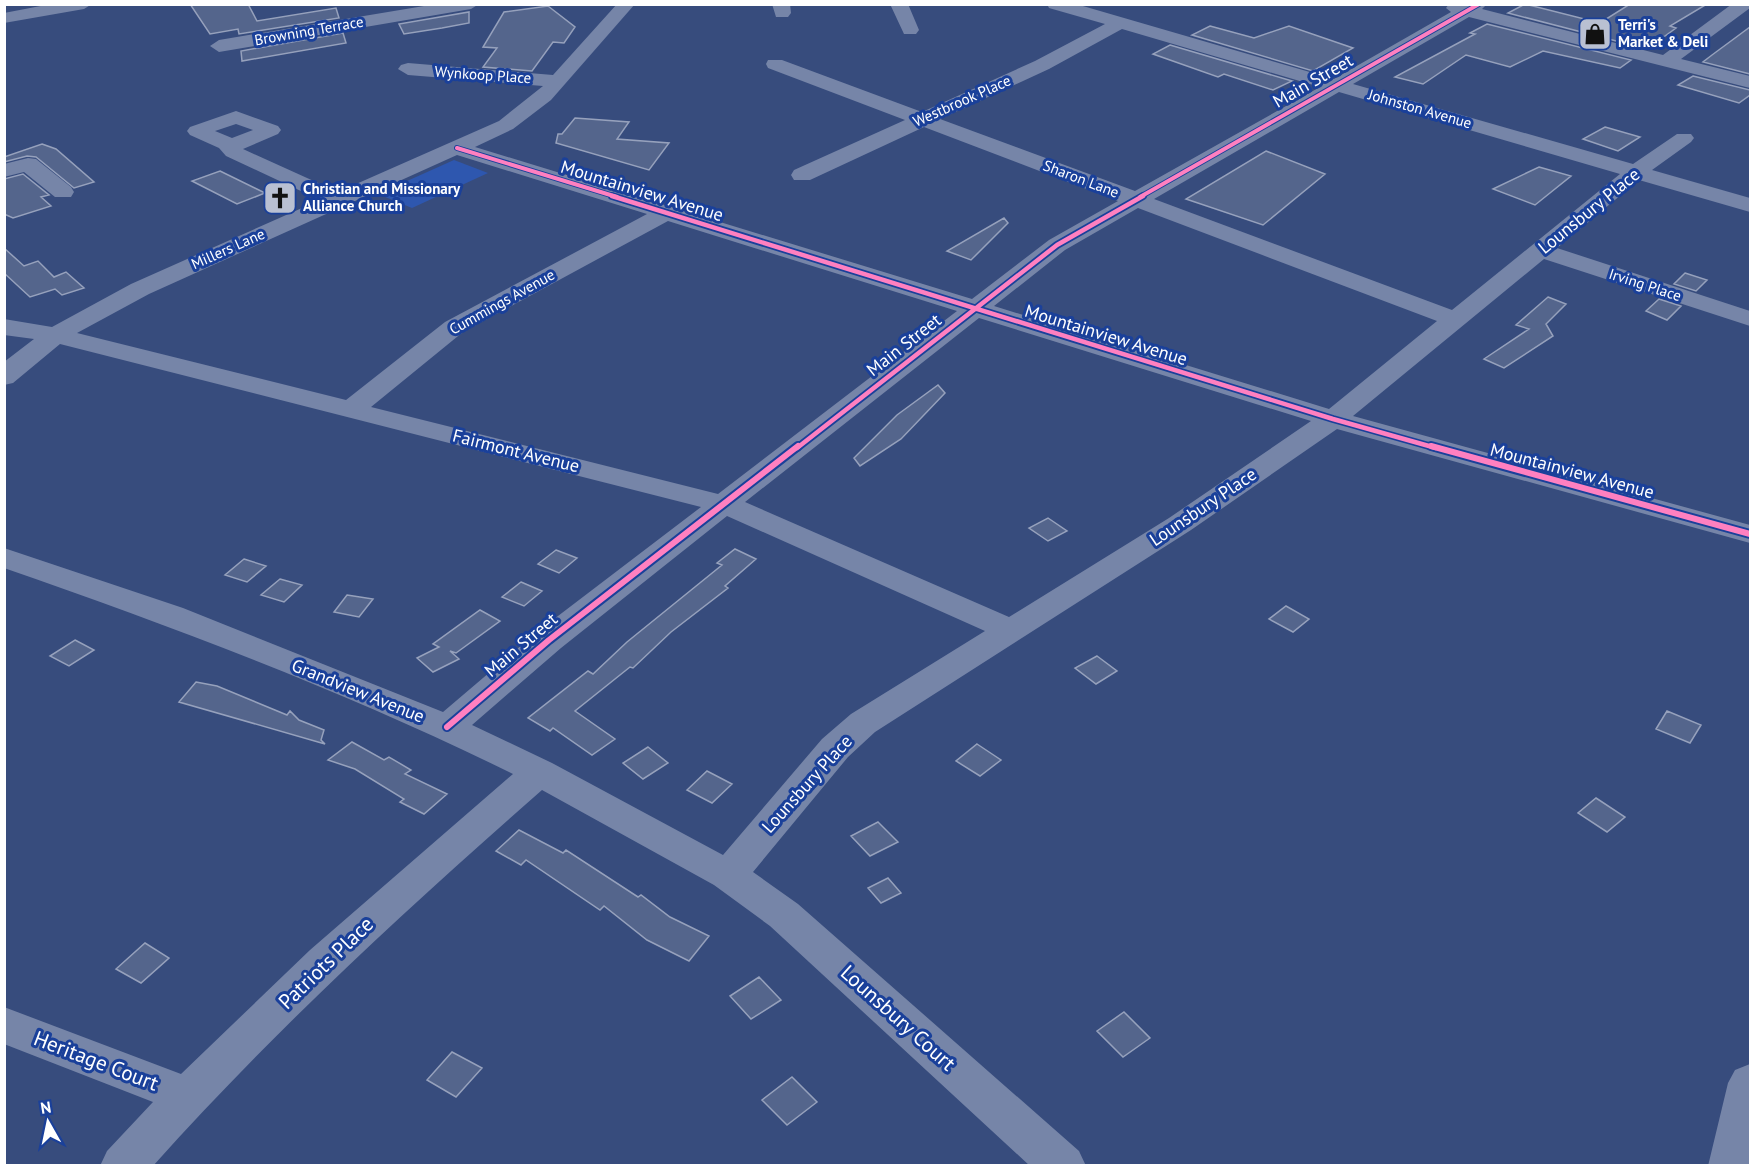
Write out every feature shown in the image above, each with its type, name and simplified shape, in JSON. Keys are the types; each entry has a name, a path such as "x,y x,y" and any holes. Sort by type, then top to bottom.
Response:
{"street":[{"path":"4,18 84,4"},
{"name":"Browning Terrace","path":"219,46 471,4"},
{"name":"Millers Lane","path":"4,377 54,335 140,289 506,125 530,109 559,81 627,4"},
{"path":"899,4 910,30"},
{"name":"Johnston Avenue","path":"1055,4 1750,205"},
{"path":"1443,4 1473,8 1750,82"},
{"path":"1668,60 1744,4"},
{"name":"Main Street","path":"447,727 549,640 1057,245 1473,8"},
{"name":"Westbrook Place","path":"802,176 1042,65 1120,23"},
{"name":"Sharon Lane","path":"775,64 1454,319"},
{"name":"Wynkoop Place","path":"408,69 559,81"},
{"name":"Lounsbury Place","path":"728,875 835,748 863,723 1180,524 1333,419 1638,171 1684,138"},
{"path":"229,147 233,152 337,200"},
{"name":"Mountainview Avenue","path":"457,148 974,310 1333,419 1750,534"},
{"path":"4,171 28,164 63,192"},
{"name":"Cummings Avenue","path":"352,409 454,327 664,214"},
{"name":"Irving Place","path":"1540,250 1750,319"},
{"name":"Fairmont Avenue","path":"4,327 54,335 724,504 1010,630"},
{"name":"Grandview Avenue","path":"4,557 172,615 447,727 539,772 728,875"},
{"name":"Patriots Place","path":"123,1166 187,1096 426,868 539,772"},
{"name":"Lounsbury Court","path":"728,875 784,915 1063,1166"},
{"name":"Heritage Court","path":"4,1025 187,1096"},
{"path":"1731,1166 1750,1083"}],"shaded area":[{"path":"454,160 488,173 412,208 378,194"}],"building":[{"path":"190,4 248,4 257,21 336,8 339,18 239,34 238,29 210,34"},
{"path":"1525,4 1600,23 1630,4 1707,4 1670,26 1676,28 1647,49 1508,13"},
{"path":"548,6 575,27 564,43 553,42 532,71 483,67 497,48 483,47 504,12"},
{"path":"469,12 469,23 442,28 404,34 399,24"},
{"path":"1487,24 1631,60 1620,68 1543,51 1510,67 1466,55 1423,84 1395,77 1475,34 1470,33"},
{"path":"1210,26 1254,38 1289,26 1353,48 1313,71 1192,35"},
{"path":"1750,27 1750,74 1703,62 1712,55"},
{"path":"343,33 346,43 242,61 241,51"},
{"path":"1170,45 1292,81 1273,90 1224,74 1218,77 1153,54"},
{"path":"1693,76 1750,90 1750,95 1739,103 1678,85"},
{"path":"575,118 629,122 617,139 669,143 649,170 556,143 558,134 562,134"},
{"path":"1605,127 1640,137 1618,151 1583,139"},
{"path":"42,144 56,149 94,182 74,188 36,157 27,156 4,162 4,157"},
{"path":"1266,151 1325,174 1263,225 1186,199"},
{"path":"1539,167 1571,176 1535,205 1493,189"},
{"path":"220,171 265,193 237,204 192,181"},
{"path":"23,174 49,195 41,197 51,206 13,218 4,214 4,179"},
{"path":"1004,218 1008,223 971,260 947,251"},
{"path":"4,248 24,266 38,261 54,277 66,272 84,288 62,295 55,289 30,297 4,273"},
{"path":"1685,273 1707,280 1696,291 1674,284"},
{"path":"1548,297 1566,304 1546,324 1553,336 1504,368 1484,359 1529,329 1516,325"},
{"path":"1659,299 1681,306 1667,320 1646,311"},
{"path":"938,385 945,393 901,439 860,466 854,458 897,415"},
{"path":"1048,518 1067,531 1048,541 1029,528"},
{"path":"735,549 756,559 725,586 728,588 671,632 633,668 630,667 575,711 615,739 592,755 553,728 550,731 528,718 588,671 593,674 627,642 722,565 717,563"},
{"path":"556,550 577,558 559,573 538,564"},
{"path":"244,559 266,566 247,582 225,575"},
{"path":"280,579 302,585 284,602 261,595"},
{"path":"521,582 542,591 524,606 502,597"},
{"path":"347,595 373,599 359,617 334,612"},
{"path":"1286,606 1309,619 1293,632 1269,619"},
{"path":"480,610 500,621 456,653 450,651 459,659 433,672 417,658 439,647 433,644"},
{"path":"75,640 94,650 69,666 50,656"},
{"path":"1097,656 1117,671 1096,684 1075,668"},
{"path":"196,682 217,686 287,715 290,711 299,720 324,730 321,740 325,744 179,702"},
{"path":"1667,711 1701,725 1690,743 1656,729"},
{"path":"352,742 384,760 389,757 411,770 405,774 447,794 424,814 400,802 404,799 355,769 328,760"},
{"path":"977,744 1001,760 980,776 956,761"},
{"path":"648,747 668,763 643,779 623,763"},
{"path":"707,771 732,784 712,803 687,790"},
{"path":"1596,798 1625,817 1607,832 1578,813"},
{"path":"878,822 898,842 870,856 851,836"},
{"path":"519,830 563,853 566,850 638,897 641,895 670,917 709,936 689,961 647,940 604,906 600,910 526,860 521,865 496,851"},
{"path":"888,878 901,893 881,903 868,888"},
{"path":"145,943 169,958 141,983 116,969"},
{"path":"759,977 781,1000 751,1019 730,996"},
{"path":"1124,1012 1150,1038 1123,1057 1097,1031"},
{"path":"452,1052 482,1068 456,1097 427,1080"},
{"path":"792,1077 817,1102 787,1125 762,1100"}],"cycle path":[{"path":"447,727 549,640 1057,245 1479,4"},
{"path":"457,148 1333,419 1750,534"}],"place":[{"name":"Terri's Market & Deli","path":"1595,34"},
{"name":"Christian and Missionary Alliance Church","path":"280,198"}]}
